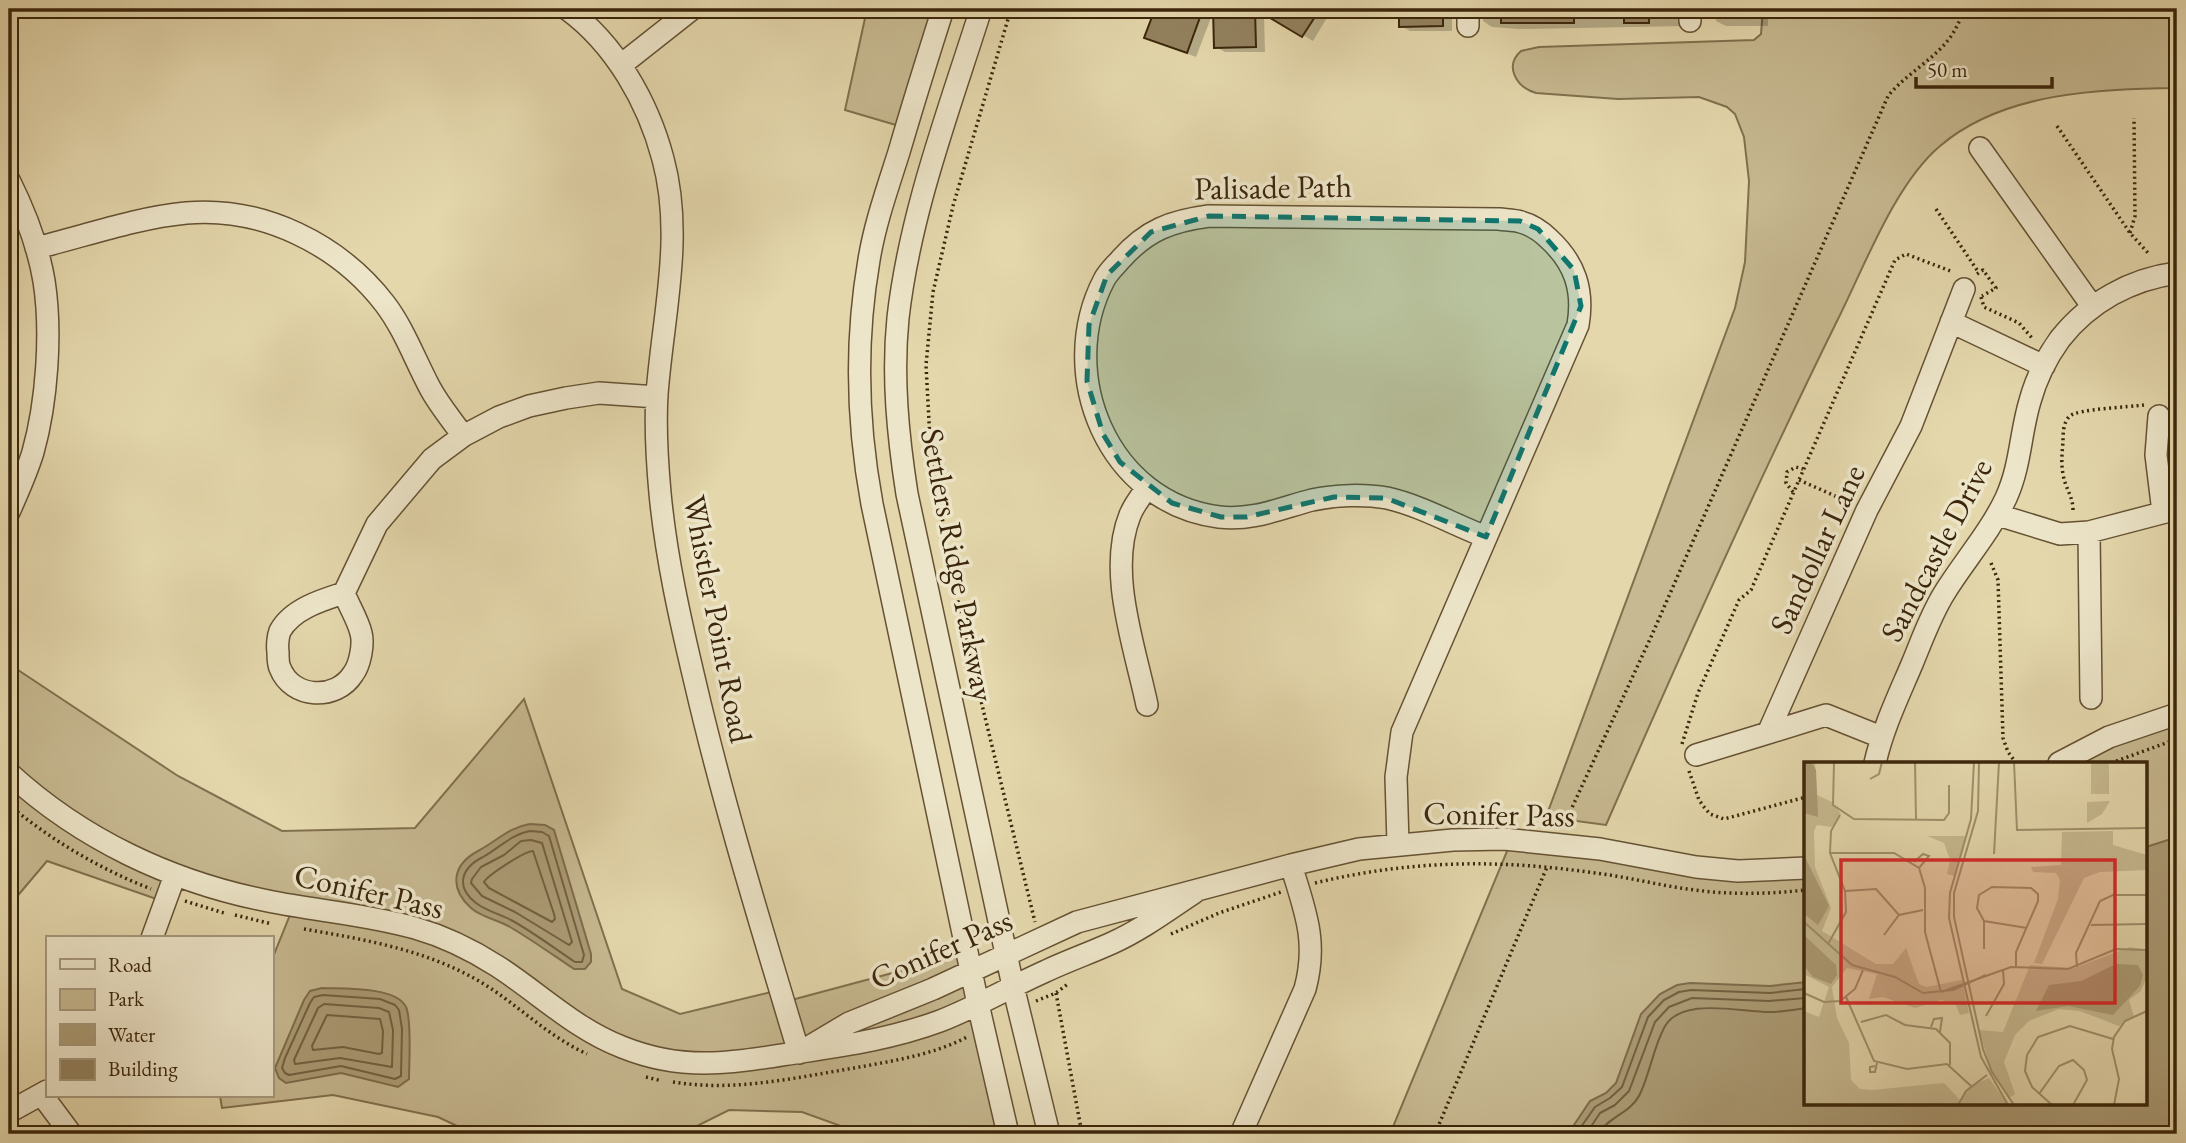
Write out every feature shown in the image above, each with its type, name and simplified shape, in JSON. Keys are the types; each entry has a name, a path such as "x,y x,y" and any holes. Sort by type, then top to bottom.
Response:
{"street":[{"path":"621,65 692,9"},
{"path":"943,9 883,201 869,259 862,319 860,415 872,504 1008,1134"},
{"name":"Settlers Ridge Parkway","path":"981,9 917,217 902,292 895,369 900,450 907,494 1013,986 1049,1134"},
{"name":"Whistler Point Road","path":"575,11 621,65 653,128 669,187 673,245 657,397 663,527 682,627 721,785 799,1052"},
{"path":"1980,148 2092,306"},
{"path":"9,180 25,212 36,248 44,282 47,316 42,402 33,452 9,512"},
{"path":"36,248 159,217 189,213 253,218 316,242 344,261 369,284 397,322 432,391 463,436"},
{"name":"Palisade Path","path":"1398,844 1396,777 1402,732 1578,325 1580,289 1574,270 1564,252 1538,229 1520,221 1209,216 1180,220 1151,232 1130,249 1107,275 1094,299 1089,325 1087,381 1102,434 1120,462 1147,488 1172,503 1198,513 1221,517 1266,515 1312,500 1334,497 1386,498 1486,537"},
{"name":"Sandcastle Drive","path":"1875,762 1881,737 1930,619 1944,593 1997,515 2014,477 2022,452 2029,403 2044,366 2059,341 2092,306 2143,281 2177,273"},
{"name":"Sandollar Lane","path":"1768,733 1867,510 1912,426 1951,322 1974,282"},
{"path":"1951,322 2044,366"},
{"path":"344,593 361,633 356,670 345,686 329,693 307,692 290,682 280,668 280,631 296,614 344,593 377,524 432,459 463,436 499,417 529,406 599,393 657,397"},
{"path":"1997,515 2060,534 2089,532 2170,510 2156,455 2155,410"},
{"path":"1147,488 1134,505 1126,525 1121,567 1128,617 1147,705"},
{"path":"2089,532 2091,698"},
{"path":"1784,697 1881,737"},
{"path":"2061,762 2109,737 2177,714"},
{"path":"1688,754 1826,715"},
{"name":"Conifer Pass","path":"9,773 52,810 88,834 174,875 268,901 363,916 431,933 464,947 497,966 599,1037 654,1058 695,1063 739,1063 856,1045 941,1021 1114,942 1146,925 1195,892"},
{"name":"Conifer Pass","path":"799,1052 849,1023 971,972 1077,922 1359,849 1398,844 1504,839 1600,849 1707,868 1738,871 1804,868"},
{"path":"1241,1134 1305,989 1310,969 1312,950 1291,865"},
{"path":"153,936 174,875"},
{"path":"9,1112 45,1093"},
{"path":"48,1098 71,1134"}],"path":[{"path":"1011,9 953,205 933,292 926,365 931,459 962,623 1034,917"},
{"path":"1566,821 1651,637 1888,96 1901,80 1941,48 1956,28 1965,9"},
{"path":"2130,233 2135,216 2134,118"},
{"path":"2057,126 2130,233 2149,254"},
{"path":"1936,209 1984,307 2019,323 2033,339"},
{"path":"1804,798 1724,819 1710,814 1699,800 1682,738 1718,647 1739,600 1751,590 1895,260 1906,254 1974,282"},
{"path":"2073,510 2073,500 2063,480 2062,467 2063,430 2071,415 2080,411 2155,410"},
{"path":"1793,492 1786,483 1787,472 1796,467 1803,470"},
{"path":"1799,480 1867,510"},
{"path":"1991,563 1998,580 2003,738 2015,762"},
{"path":"2114,762 2177,739"},
{"path":"9,805 59,843 122,878 210,909 284,926"},
{"path":"1163,938 1219,913 1298,887 1343,876 1463,862 1598,873 1696,891 1739,894 1804,890"},
{"path":"1435,1134 1547,867"},
{"path":"297,928 394,946 423,954 456,968 485,985 549,1034 592,1056"},
{"path":"1073,981 1056,993 1083,1134"},
{"path":"640,1075 698,1086 743,1086 900,1059 947,1046"}],"highlighted area":[{"path":"1209,216 1520,221 1538,229 1574,270 1581,306 1486,537 1386,498 1334,497 1246,517 1221,517 1172,503 1120,462 1103,434 1087,381 1089,325 1107,275 1151,232"}],"green space":[{"path":"867,9 943,9 906,128 845,110"},
{"path":"1763,9 2177,9 2177,88 2084,93 2022,104 1965,128 1940,146 1924,162 1909,181 1882,226 1719,570 1606,825 1546,817 1735,308 1745,262 1749,181 1744,137 1735,114 1727,107 1699,97 1618,99 1536,93 1518,81 1513,63 1521,51 1539,47 1754,40 1761,34"},
{"path":"9,664 178,776 282,831 415,828 524,699 622,989 680,1014 780,990 784,1002 967,953 1008,1134 863,1134 802,1112 729,1110 681,1134 474,1134 438,1117 333,1095 222,1108 220,1098 273,1098 273,957 294,905 175,875 165,902 47,861 9,906"},
{"path":"2177,714 2177,1134 1390,1134 1512,839 1804,868 1804,1104 2148,1104 2148,762 2061,762"}],"water":[{"path":"530,824 545,825 554,830 591,954 591,962 585,969 574,969 510,927 475,911 459,893 457,877 469,857 509,831"},
{"path":"2177,837 2177,1134 1568,1134 1590,1101 1606,1093 1616,1083 1641,1014 1660,994 1677,985 1690,983 1770,986 1804,982 1804,1104 2148,1104 2148,846"},
{"path":"322,988 368,990 400,1000 406,1007 409,1021 409,1079 398,1087 341,1073 286,1083 279,1078 275,1068 304,1000 310,991"}],"building":[{"path":"1155,9 1203,9 1187,53 1144,38"},
{"path":"1213,9 1255,9 1256,47 1214,48"},
{"path":"1255,9 1320,9 1302,37"},
{"path":"1399,9 1443,9 1443,26 1399,27"},
{"path":"1501,9 1574,9 1574,23 1501,23"},
{"path":"1624,9 1649,9 1649,23 1624,23"}]}
